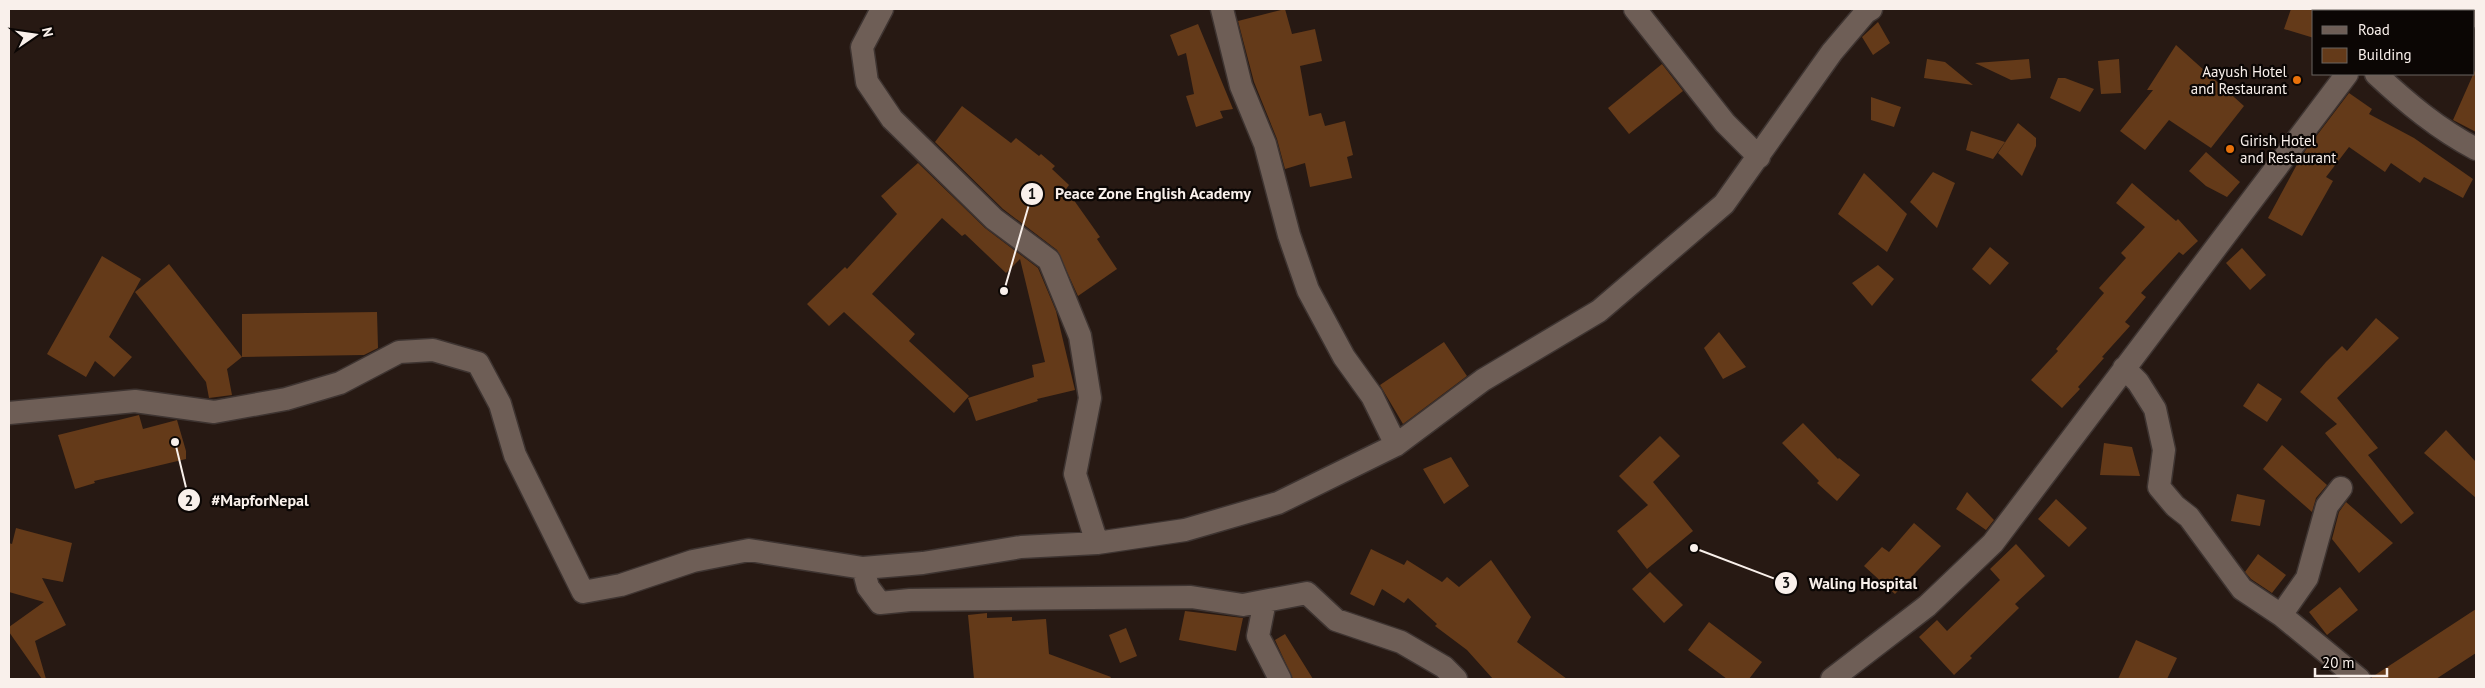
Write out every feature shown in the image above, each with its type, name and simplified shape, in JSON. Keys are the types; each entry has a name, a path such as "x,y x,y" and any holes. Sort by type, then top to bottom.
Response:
{"street":[{"path":"882,9 862,47 867,82 892,119 994,219 1049,260 1080,336 1090,398 1075,474 1097,543"},
{"path":"1222,9 1241,86 1265,144 1289,235 1308,290 1344,357 1372,396 1396,445"},
{"path":"1635,9 1725,123 1759,157"},
{"path":"9,413 135,401 214,412 286,399 340,383 399,352 434,350 478,363 500,404 515,454 583,592 621,586 693,561 749,550 863,568 923,563 1021,547 1097,543 1184,530 1278,503 1396,445 1483,380 1599,311 1724,204 1832,52 1866,12 1871,9"},
{"path":"1832,679 1927,606 1992,544 2346,75"},
{"path":"2377,75 2404,100 2449,135 2476,149"},
{"path":"2124,368 2138,382 2155,409 2164,450 2159,487 2175,506 2189,517 2242,589 2281,614 2359,679"},
{"path":"2281,614 2312,568 2327,506 2342,488"},
{"path":"863,568 868,587 880,603 910,600 1033,598 1191,598 1243,605 1307,592 1336,620 1401,642 1444,667 1456,679"},
{"path":"1265,601 1258,636 1280,679"}],"building":[{"path":"1285,9 1292,34 1315,29 1322,61 1300,66 1309,116 1321,113 1325,126 1345,121 1353,155 1347,157 1352,178 1310,187 1305,163 1285,169 1277,139 1254,82 1238,21"},
{"path":"2291,9 2314,9 2312,10 2312,37 2284,29"},
{"path":"1878,22 1890,43 1873,55 1862,37"},
{"path":"1198,24 1233,109 1220,111 1223,118 1196,127 1186,96 1194,94 1186,53 1178,56 1170,35"},
{"path":"2176,45 2244,106 2211,148 2169,120 2145,150 2120,131 2153,90 2147,90"},
{"path":"1927,59 1945,62 1973,85 1924,78"},
{"path":"2029,59 2031,78 2011,80 1975,63"},
{"path":"2119,59 2121,93 2101,94 2098,61"},
{"path":"1662,64 1683,91 1629,134 1608,108"},
{"path":"2476,68 2476,132 2453,120 2473,75 2475,75"},
{"path":"2058,78 2065,78 2094,89 2080,112 2050,98"},
{"path":"2349,93 2372,109 2369,114 2414,138 2473,179 2463,198 2424,177 2420,183 2391,163 2385,172 2349,147 2326,177 2333,181 2302,236 2268,218 2302,155"},
{"path":"1871,97 1901,107 1894,127 1871,120"},
{"path":"962,106 1011,143 1016,138 1039,156 1041,154 1055,166 1052,169 1069,185 1066,189 1100,237 1097,239 1117,269 1078,296 1057,250 1003,209 935,142"},
{"path":"2018,123 2036,138 2036,146 2022,176 1998,153"},
{"path":"1971,131 2005,142 1993,159 1966,150"},
{"path":"2206,152 2240,182 2227,197 2206,186 2189,171"},
{"path":"918,163 985,228 1038,268 1056,311 1075,390 1037,399 1038,401 976,421 968,398 1034,377 1032,365 1045,362 1020,259 1006,273 965,234 962,236 942,218 872,294 915,334 909,341 969,396 954,413 844,312 829,326 807,304 845,267 847,269 897,214 881,196"},
{"path":"1933,172 1955,183 1937,228 1910,202"},
{"path":"1864,173 1907,214 1887,252 1838,214"},
{"path":"2132,183 2176,221 2178,219 2198,241 2183,255 2179,252 2141,293 2146,297 2125,322 2130,326 2102,357 2104,358 2078,387 2080,389 2062,408 2031,380 2058,351 2056,349 2104,293 2099,288 2126,258 2121,253 2145,227 2116,203"},
{"path":"1990,247 2009,263 1990,285 1972,269"},
{"path":"2242,248 2266,275 2250,290 2226,263"},
{"path":"102,256 141,279 109,337 132,357 114,377 95,361 86,377 47,354"},
{"path":"169,264 242,357 227,369 232,395 209,398 206,382 135,292"},
{"path":"1878,265 1894,279 1872,306 1852,283"},
{"path":"377,312 378,348 364,355 242,357 242,314"},
{"path":"2376,318 2399,338 2337,398 2378,448 2368,455 2414,513 2401,524 2325,433 2337,424 2300,392 2342,346 2347,351"},
{"path":"1719,332 1746,367 1723,379 1704,348"},
{"path":"1444,342 1467,376 1403,424 1380,385"},
{"path":"2258,383 2282,399 2267,422 2243,406"},
{"path":"139,415 143,429 177,420 186,451 186,459 94,481 95,483 75,489 58,435"},
{"path":"1803,423 1838,459 1860,475 1837,501 1817,483 1819,481 1782,443"},
{"path":"2446,430 2476,462 2476,498 2424,453"},
{"path":"1660,436 1680,456 1653,482 1693,531 1647,569 1617,531 1648,505 1619,476"},
{"path":"2104,443 2132,447 2140,476 2100,475"},
{"path":"2282,445 2327,485 2316,498 2312,512 2263,469"},
{"path":"1451,457 1469,486 1444,504 1423,469"},
{"path":"1967,492 1994,520 1986,530 1956,509"},
{"path":"2237,494 2265,500 2260,526 2231,521"},
{"path":"2056,499 2087,528 2069,547 2038,519"},
{"path":"2346,502 2393,543 2359,573 2332,539 2339,512"},
{"path":"1914,523 1941,546 1895,594 1864,566 1882,547 1889,552"},
{"path":"16,528 72,543 63,582 42,578 66,625 35,641 46,679 42,679 9,632 9,627 44,602 9,592 9,543 12,544"},
{"path":"2016,544 2045,576 2015,604 2019,608 1970,656 1972,658 1954,675 1919,637 1937,620 1947,631 2000,580 1990,569"},
{"path":"1371,549 1404,565 1407,560 1442,582 1447,577 1459,587 1491,560 1531,617 1517,642 1567,679 1493,679 1467,650 1435,626 1437,624 1408,598 1404,603 1382,589 1374,606 1350,594"},
{"path":"2258,554 2286,575 2272,593 2251,579 2245,572"},
{"path":"1650,572 1683,605 1664,623 1632,589"},
{"path":"2340,587 2358,610 2327,635 2309,612"},
{"path":"2476,609 2476,653 2436,679 2372,679 2372,677"},
{"path":"1185,611 1243,618 1236,651 1179,640"},
{"path":"987,613 987,618 1012,617 1012,621 1046,619 1049,654 1111,677 1110,679 974,679 968,615"},
{"path":"1709,622 1762,662 1749,679 1727,679 1688,650"},
{"path":"1126,628 1137,656 1120,663 1109,635"},
{"path":"1285,634 1313,679 1293,679 1275,640"},
{"path":"2136,640 2177,658 2167,679 2118,679"}],"place":[{"name":"Aayush Hotel and Restaurant","path":"2297,80"},
{"name":"Girish Hotel and Restaurant","path":"2230,149"},
{"name":"Peace Zone English Academy","path":"1004,291"},
{"name":"#MapforNepal","path":"175,442"},
{"name":"Waling Hospital","path":"1694,548"}]}
